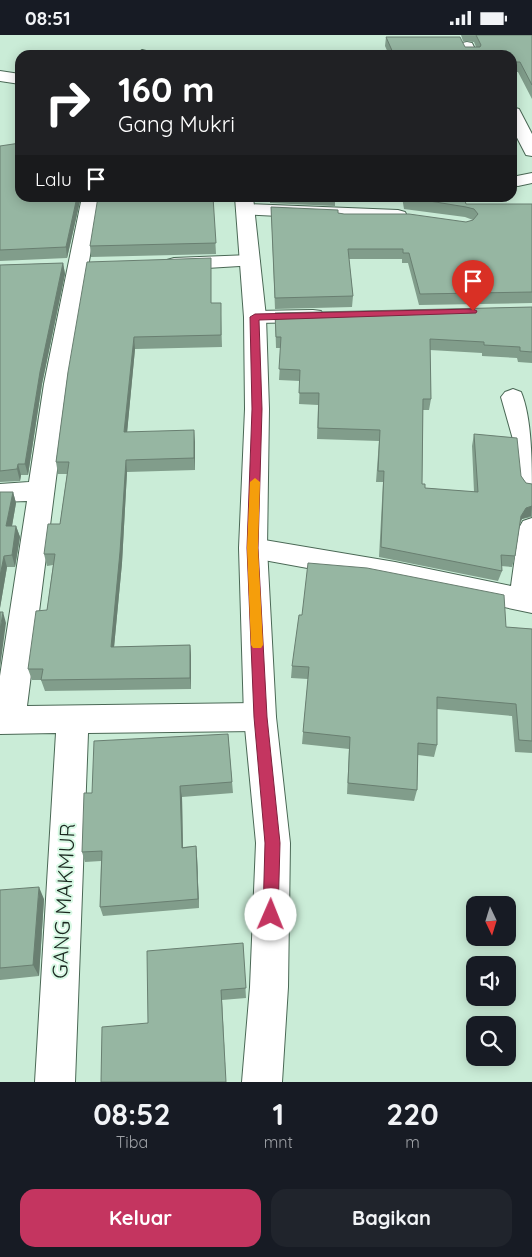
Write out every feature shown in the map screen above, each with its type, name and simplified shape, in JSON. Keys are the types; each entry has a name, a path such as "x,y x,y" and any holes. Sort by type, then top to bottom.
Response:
{"street":[{"path":"0,76 15,78"},
{"path":"517,112 532,112"},
{"path":"517,120 532,151"},
{"path":"90,202 56,384 5,720 260,717"},
{"path":"262,1082 269,987 272,843 260,717 253,548 257,409 255,317 244,204 410,217 398,202"},
{"path":"154,264 250,261"},
{"path":"255,317 334,315"},
{"path":"513,397 528,449 532,486"},
{"path":"0,493 41,491"},
{"path":"253,548 395,573 527,601 532,528"},
{"name":"GANG MAKMUR","path":"55,1082 73,720"}],"building":[{"path":"476,35 532,35 532,85 520,62 517,62 517,50 392,50 386,37 460,37 465,47 480,47 481,45"},
{"path":"15,144 15,202 76,202 66,247 0,250 0,146"},
{"path":"97,202 213,202 216,243 90,246"},
{"path":"436,202 532,204 532,292 420,294 409,253 403,253 403,249 348,249 353,296 275,298 271,207 338,210 338,213 344,214 409,214 466,222 473,220 478,214 474,209"},
{"path":"211,258 211,303 221,303 221,335 134,337 124,432 194,430 194,458 126,460 111,647 190,645 190,678 41,680 43,669 28,669 36,611 47,610 55,554 44,554 48,524 60,524 69,462 56,462 68,372 87,262"},
{"path":"63,263 40,372 25,464 18,464 17,469 0,471 0,265"},
{"path":"532,307 532,352 520,351 520,347 484,345 484,342 430,339 431,399 423,399 422,484 425,484 425,488 478,492 474,434 517,438 521,476 526,483 532,484 532,506 526,508 521,516 515,556 501,555 502,571 381,547 384,471 378,471 380,430 318,428 319,393 299,393 300,370 279,369 281,337 276,337 275,313"},
{"path":"0,492 13,492 6,526 16,526 12,555 4,556 0,576"},
{"path":"308,563 367,568 504,595 506,627 532,629 532,741 519,740 516,704 437,697 437,745 418,743 417,790 348,783 350,737 303,732 309,667 292,666 299,615 302,615"},
{"path":"0,612 3,612 0,630"},
{"path":"228,734 232,782 180,786 182,848 196,846 198,899 100,907 102,851 82,852 84,793 92,793 94,741"},
{"path":"39,887 33,965 0,968 0,890"},
{"path":"243,943 246,988 221,990 226,1082 101,1082 102,1027 148,1023 147,951"}],"slow traffic":[{"path":"255,482 253,548 257,645"}],"route":[{"path":"271,915 272,843 260,717 253,548 257,409 255,317 473,311"}]}
